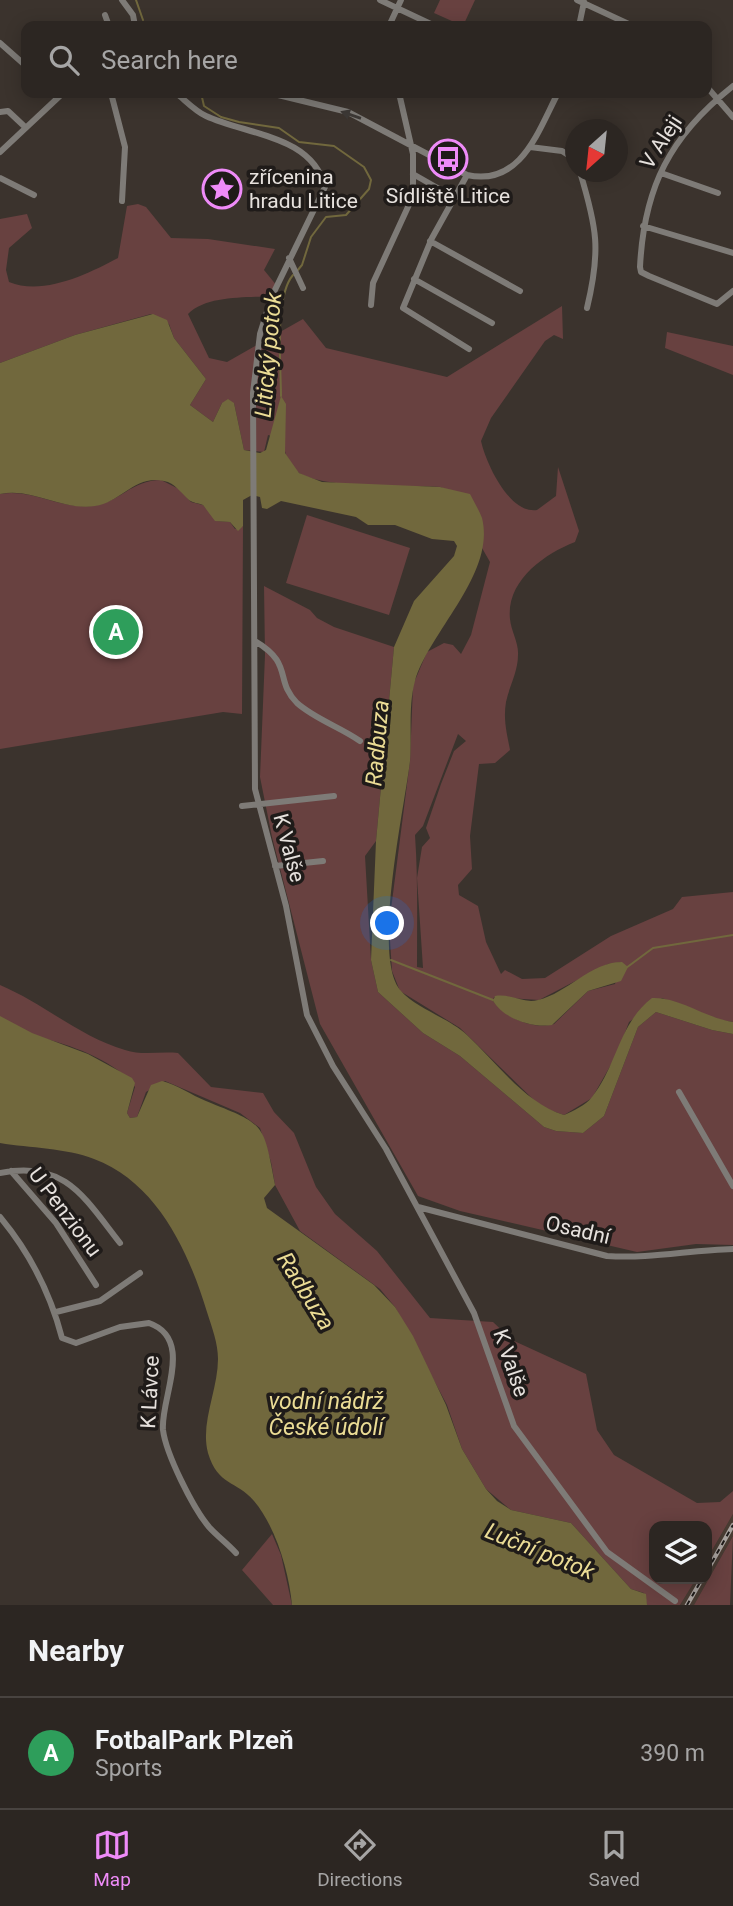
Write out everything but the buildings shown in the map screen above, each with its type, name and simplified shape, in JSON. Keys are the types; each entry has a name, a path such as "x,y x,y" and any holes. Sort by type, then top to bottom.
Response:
{"street":[{"path":"122,0 134,21"},
{"path":"380,0 424,21"},
{"path":"390,21 401,0"},
{"path":"580,21 582,1 623,21"},
{"path":"105,15 107,21"},
{"path":"0,43 21,62"},
{"name":"V Aleji","path":"733,86 688,128 660,173 647,206 643,226 641,272 717,304 733,291"},
{"path":"712,93 733,117"},
{"path":"0,152 55,98"},
{"path":"112,98 125,147 122,201"},
{"name":"K Valše","path":"182,98 204,115 292,147 315,163 325,187 320,204 289,258 272,296 258,344 253,393 255,789 275,866 307,1015 333,1066 386,1149 474,1312 514,1426 607,1552 675,1601"},
{"path":"291,98 348,112 467,175 484,179 499,175 518,162 530,147 555,98"},
{"path":"371,305 373,283 413,196 412,145 400,98"},
{"path":"0,112 8,111 24,126"},
{"path":"530,147 565,153"},
{"path":"660,173 718,192"},
{"path":"413,174 455,198"},
{"path":"467,175 430,241 404,308 469,349"},
{"path":"0,178 34,195"},
{"path":"583,182 597,237 597,262 587,308"},
{"path":"643,226 733,253"},
{"path":"430,241 520,291"},
{"path":"289,258 303,288"},
{"path":"414,279 492,323"},
{"path":"255,640 277,656 289,693 297,703 360,741"},
{"path":"242,806 258,802 334,796"},
{"path":"275,866 323,861"},
{"path":"679,1092 733,1186"},
{"path":"11,1171 51,1173 71,1183 120,1243"},
{"name":"U Penzionu","path":"0,1173 11,1171 56,1223 96,1285"},
{"name":"Osadní","path":"418,1207 607,1256 639,1258 692,1250 733,1249"},
{"name":"K Lávce","path":"0,1217 33,1263 56,1312 62,1338 71,1342 120,1327 149,1323 164,1334 173,1362 163,1413 166,1443 198,1510 209,1527 236,1553"},
{"path":"56,1312 100,1301 140,1273"}],"shaded area":[{"path":"440,0 475,0 465,21 452,21 434,13"},
{"path":"138,204 146,207 171,238 208,239 275,249 264,270 277,286 272,296 216,300 205,303 188,314 209,358 227,362 303,319 326,348 447,377 562,306 563,339 554,335 545,341 491,418 481,441 500,485 517,504 527,509 537,510 556,496 558,467 579,531 575,542 551,554 529,571 514,593 510,605 518,661 506,702 510,750 495,763 479,764 470,836 472,869 458,885 459,895 478,906 486,942 501,974 505,970 522,979 545,978 611,936 673,909 682,897 733,892 733,1022 714,1019 662,998 629,1022 617,1054 592,1098 564,1115 541,1107 460,1028 400,991 392,971 389,925 410,761 413,685 427,652 444,643 453,645 461,654 471,635 490,562 482,548 482,519 458,494 440,487 346,484 311,478 299,473 289,463 284,440 268,435 264,452 244,450 234,403 222,403 213,422 190,405 206,379 174,338 169,324 151,314 75,335 0,363 0,219 27,214 32,228 9,248 6,270 9,282 22,286 51,285 79,276 118,258 127,206","holes":["458,734 466,741 454,751 441,784 426,828 430,838 422,847 417,878 423,968 417,967 415,835 423,826","622,962 615,984 588,991 554,1024 537,1025 520,1021 505,1013 493,1001 494,997 539,1000 608,964"]},
{"path":"667,332 733,346 733,375 665,348"},
{"path":"161,480 179,489 191,502 203,505 217,521 230,522 235,529 243,526 242,714 223,712 0,749 0,494 23,494 68,505 91,506 110,501 141,484"},
{"path":"307,515 410,548 389,615 286,583"},
{"path":"264,586 310,610 317,618 334,627 394,647 376,841 365,856 371,960 378,992 423,1033 460,1056 544,1127 556,1131 583,1133 604,1116 638,1027 656,1012 733,1034 733,1245 696,1244 637,1252 460,1211 418,1196 320,1024 272,837 260,777 265,655"},
{"path":"0,985 108,1044 138,1053 178,1053 211,1087 263,1093 274,1112 294,1133 316,1187 335,1214 377,1251 430,1318 493,1322 512,1340 586,1374 597,1430 614,1455 697,1503 720,1502 733,1491 733,1514 712,1550 712,1521 649,1521 649,1584 693,1584 680,1605 647,1605 644,1593 631,1589 571,1523 511,1510 486,1489 462,1449 447,1405 395,1307 380,1289 300,1231 275,1185 260,1128 240,1113 165,1081 146,1092 137,1117 130,1118 127,1113 135,1087 127,1078 95,1057 46,1039 0,1086"},
{"path":"733,1514 733,1536 712,1573 712,1550"},
{"path":"272,1534 281,1555 292,1605 273,1605 242,1570"},
{"path":"733,1536 730,1605 694,1605 706,1584 712,1584 712,1573"},
{"path":"693,1584 706,1584 694,1605 680,1605"}],"water":[{"path":"153,314 167,320 174,338 206,379 190,405 213,422 222,403 228,399 234,403 244,450 260,453 266,450 281,396 286,404 285,453 299,473 322,482 440,487 470,494 482,518 484,539 479,560 471,581 422,662 413,691 410,761 389,916 389,948 393,974 401,991 460,1029 524,1092 564,1115 592,1097 632,1020 652,998 673,1001 733,1022 733,1034 656,1012 638,1027 604,1116 583,1133 556,1131 544,1127 460,1056 423,1033 378,992 371,960 376,841 394,647 414,601 454,556 457,546 454,541 432,539 395,525 368,525 356,517 281,501 267,509 262,508 260,497 252,495 243,500 243,526 238,531 230,522 215,521 203,505 189,500 178,489 164,481 145,481 104,503 83,507 24,494 0,494 0,363 75,335"},
{"path":"622,962 628,967 621,981 588,991 552,1025 519,1021 504,1013 493,1001 495,996 501,995 527,1001 538,1000 600,967"},
{"name":"vodní nádrž České údolí","path":"0,1016 32,1033 88,1054 132,1078 135,1083 127,1113 130,1118 137,1117 151,1085 162,1081 251,1121 263,1137 275,1185 264,1198 267,1208 374,1285 395,1307 413,1336 446,1405 462,1449 486,1489 497,1501 511,1510 571,1523 631,1589 646,1594 647,1605 292,1605 288,1578 269,1524 247,1494 222,1477 208,1453 206,1430 217,1371 217,1347 200,1289 180,1244 153,1202 116,1170 94,1159 72,1153 0,1143"}],"waterway":[{"name":"Litický potok","path":"136,0 143,20"},
{"name":"Litický potok","path":"202,98 204,106 221,117 279,128 299,142 334,146 364,167 371,180 369,189 346,215 326,217 311,237 302,265 297,271"},
{"name":"Litický potok","path":"281,396 281,315 287,285 293,275"},
{"path":"626,968 653,948 733,935"},
{"path":"391,960 493,1000"}],"railway":[{"path":"712,1562 733,1525"},
{"path":"687,1605 699,1584"}],"place":[{"name":"Sídliště Litice","path":"448,159"},
{"name":"zřícenina hradu Litice","path":"222,189"},
{"name":"FotbalPark Plzeň","path":"116,632"}],"water label":[{"name":"Radbuza","path":"377,743"},
{"name":"Radbuza","path":"306,1291"},
{"name":"Luční potok","path":"540,1551"}]}
